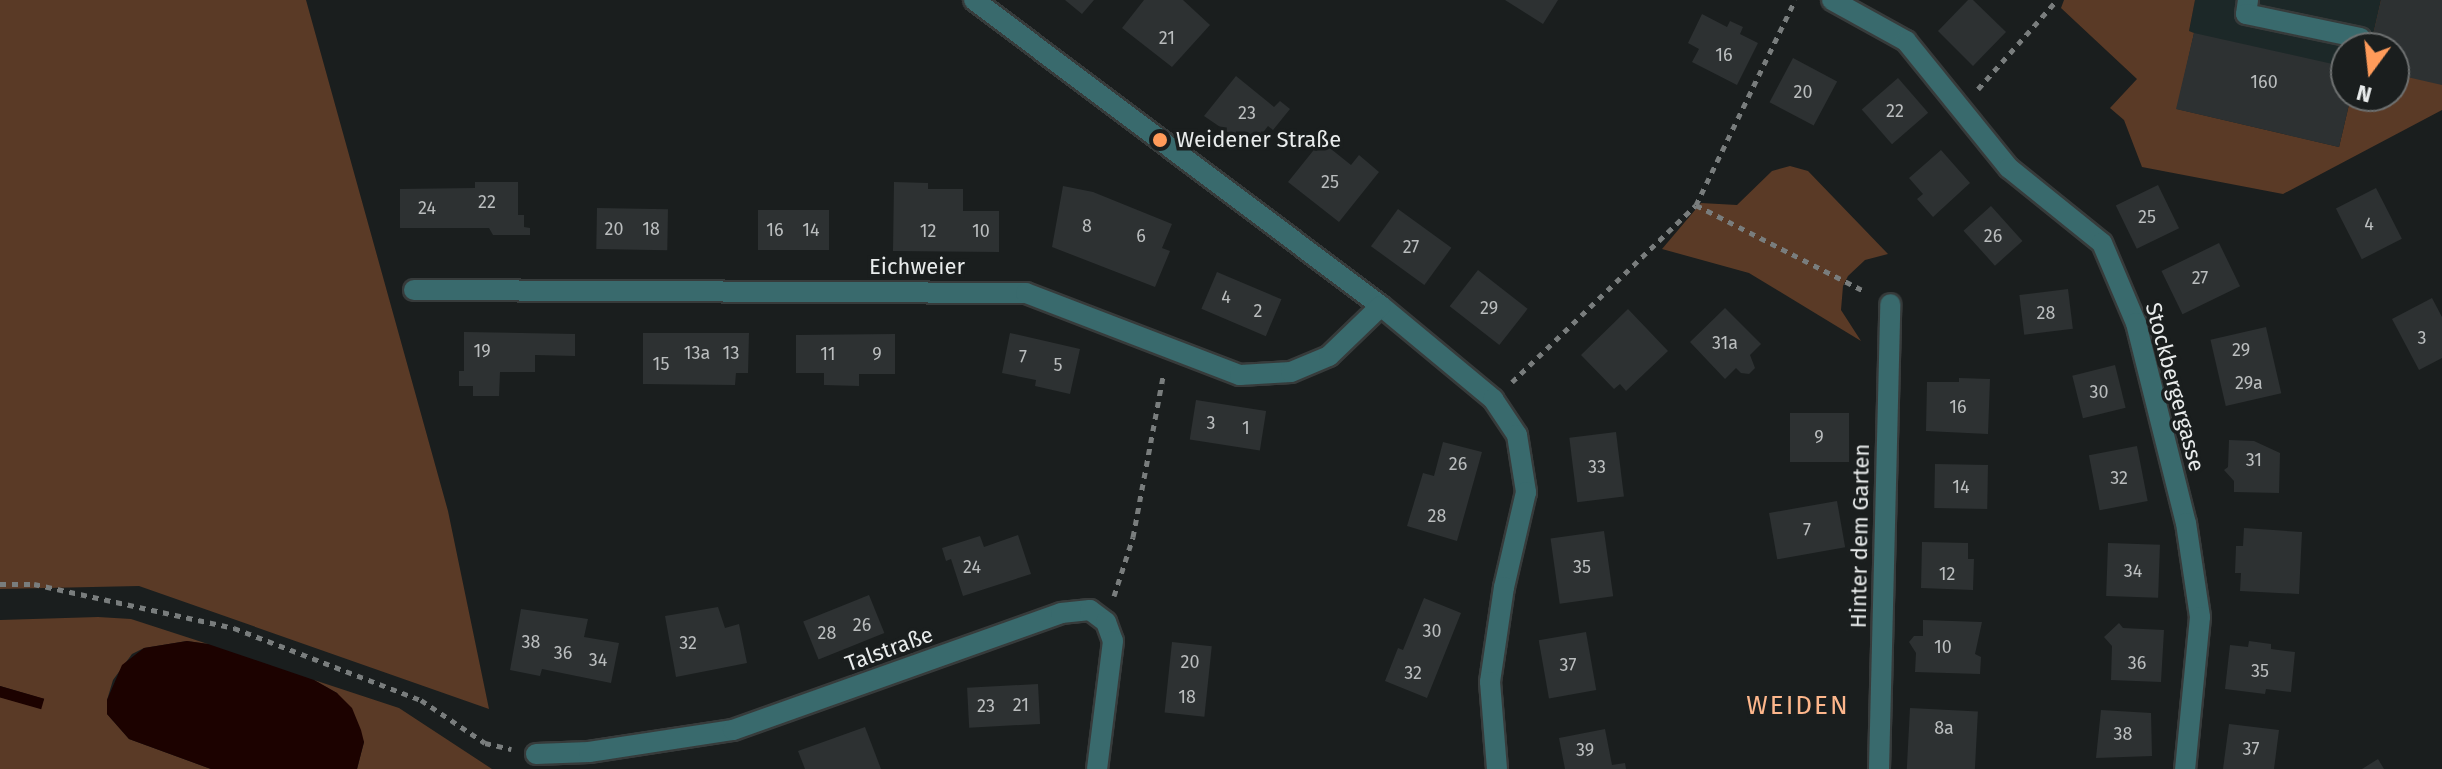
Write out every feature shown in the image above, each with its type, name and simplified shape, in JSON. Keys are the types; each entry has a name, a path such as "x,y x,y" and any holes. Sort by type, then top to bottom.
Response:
{"street":[{"path":"974,0 1381,306 1493,399 1517,435 1526,492 1504,587 1490,682 1497,769"},
{"name":"Stockbergergasse","path":"1832,0 1906,41 2009,168 2102,243 2136,323 2186,523 2200,617 2185,769"},
{"path":"2248,0 2246,14 2332,32"},
{"name":"Eichweier","path":"414,290 1026,293 1240,375 1291,372 1329,356 1381,306"},
{"name":"Hinter dem Garten","path":"1879,769 1890,304"},
{"name":"Talstraße","path":"536,754 589,752 733,730 1061,613 1090,610 1106,622"},
{"path":"1097,769 1113,641 1106,622"}],"path":[{"path":"1493,399 1696,205 1795,0"},
{"path":"1961,108 2057,0"},
{"path":"1696,205 1890,304"},
{"path":"1106,622 1133,537 1168,347"},
{"path":"0,584 34,584 234,628 421,700 485,743 536,754"}],"shaded area":[{"path":"0,0 306,0 448,511 489,709 139,586 0,589"},
{"path":"2064,0 2195,0 2189,31 2194,33 2177,109 2339,147 2347,112 2410,112 2410,32 2374,32 2381,0 2442,0 2442,110 2283,194 2142,167 2124,120 2110,108 2137,79 2061,8"},
{"path":"2195,0 2381,0 2374,32 2330,32 2330,112 2347,112 2339,147 2176,109 2193,33 2189,31"},
{"path":"1790,166 1808,171 1888,254 1865,260 1848,276 1843,286 1841,310 1861,341 1749,273 1662,249 1701,203 1737,205 1772,171"},
{"path":"131,619 208,644 187,641 144,648 132,654 113,680 107,700 107,714 129,739 211,769 0,769 0,697 40,708 44,699 0,686 0,620"},
{"path":"187,641 208,644 314,680 337,693 352,708 361,730 364,742 357,769 211,769 129,739 107,714 107,700 122,665 144,648"},
{"path":"314,680 399,708 492,769 357,769 364,742 337,693"},
{"path":"0,686 44,699 41,709 0,697"}],"building":[{"path":"1065,0 1094,0 1082,14"},
{"path":"1144,0 1183,0 1210,25 1172,67 1122,28"},
{"path":"1505,0 1558,0 1543,24"},
{"path":"1968,0 1973,0 2006,32 1973,66 1938,31"},
{"path":"2381,0 2442,0 2442,85 2410,78 2410,32 2374,32"},
{"path":"1702,14 1727,27 1730,21 1743,27 1740,34 1758,43 1737,85 1692,62 1699,49 1688,43"},
{"path":"2194,33 2330,63 2330,112 2347,112 2339,147 2176,109"},
{"path":"1793,58 1837,81 1814,126 1770,102"},
{"path":"1236,76 1274,107 1280,101 1290,109 1273,130 1268,126 1251,148 1204,116"},
{"path":"1898,78 1928,113 1892,144 1862,109"},
{"path":"1321,141 1351,165 1359,155 1379,172 1339,222 1288,182"},
{"path":"1941,150 1970,183 1933,217 1917,199 1923,194 1909,178"},
{"path":"475,182 518,182 518,215 524,215 524,227 530,228 530,235 493,235 489,228 400,228 400,189 475,188"},
{"path":"894,182 928,183 928,189 963,189 963,211 999,211 999,252 893,251"},
{"path":"2158,185 2179,228 2137,249 2116,206"},
{"path":"1063,186 1093,192 1172,224 1162,248 1170,251 1155,287 1052,247"},
{"path":"2376,188 2402,239 2362,259 2336,208"},
{"path":"1991,206 2022,241 1995,266 1964,231"},
{"path":"597,208 668,209 667,250 596,249"},
{"path":"1398,209 1451,248 1424,285 1371,246"},
{"path":"758,210 829,210 829,250 758,250"},
{"path":"2219,243 2240,286 2183,314 2161,271"},
{"path":"1478,270 1528,309 1499,345 1450,306"},
{"path":"1217,272 1281,299 1266,336 1201,309"},
{"path":"2068,289 2073,329 2024,335 2019,295"},
{"path":"2432,298 2442,317 2442,358 2419,370 2392,319"},
{"path":"1725,308 1761,344 1750,355 1755,368 1749,374 1741,373 1736,368 1725,379 1690,342"},
{"path":"1628,309 1668,351 1626,391 1620,384 1614,389 1581,355"},
{"path":"2266,327 2281,393 2226,406 2210,340"},
{"path":"464,332 575,334 575,356 535,355 535,372 500,372 499,396 473,396 473,386 459,386 459,371 464,371"},
{"path":"643,333 749,333 748,373 736,373 735,385 643,384"},
{"path":"1010,333 1080,349 1070,394 1035,386 1036,380 1002,373"},
{"path":"895,334 895,374 859,374 859,386 824,385 824,373 796,373 796,335"},
{"path":"2115,365 2126,408 2083,418 2072,376"},
{"path":"1959,378 1990,379 1988,434 1926,431 1927,382 1959,382"},
{"path":"1196,400 1266,411 1260,451 1190,440"},
{"path":"1790,413 1849,413 1849,462 1790,462"},
{"path":"1616,432 1624,497 1577,502 1569,438"},
{"path":"2229,440 2254,441 2280,453 2279,493 2234,492 2234,481 2224,470 2228,467"},
{"path":"1443,442 1482,452 1457,541 1407,526 1423,473 1434,476"},
{"path":"2137,446 2148,501 2100,510 2089,455"},
{"path":"1935,464 1988,465 1987,509 1934,508"},
{"path":"1837,501 1845,547 1777,559 1769,513"},
{"path":"2244,528 2302,532 2299,594 2240,591 2241,573 2235,573 2236,546 2243,546"},
{"path":"1604,531 1613,596 1560,604 1551,539"},
{"path":"1018,535 1031,574 963,596 951,559 946,561 942,548 980,536 984,547"},
{"path":"1922,542 1968,543 1968,559 1974,559 1973,590 1921,588"},
{"path":"2108,543 2160,545 2158,598 2106,596"},
{"path":"869,595 884,633 819,660 803,622"},
{"path":"1424,598 1461,613 1427,698 1385,681 1398,648 1403,650"},
{"path":"718,607 725,628 739,624 747,663 676,677 665,616"},
{"path":"521,609 588,619 584,637 619,643 611,683 542,669 540,676 510,670"},
{"path":"1923,620 1982,622 1975,654 1981,657 1980,674 1915,672 1916,653 1909,642 1914,636 1923,636"},
{"path":"2119,623 2123,628 2164,630 2161,682 2111,680 2112,646 2104,637"},
{"path":"1586,632 1596,690 1549,698 1539,640"},
{"path":"2249,641 2271,644 2271,649 2295,652 2291,692 2266,689 2265,694 2225,689 2230,645 2248,647"},
{"path":"1172,642 1212,646 1204,717 1165,713"},
{"path":"1038,684 1040,724 969,728 967,688"},
{"path":"1910,708 1978,712 1975,769 1907,769"},
{"path":"2101,710 2151,713 2152,756 2096,758"},
{"path":"2229,724 2279,730 2274,769 2223,769"},
{"path":"865,727 881,769 805,769 798,751"},
{"path":"1605,729 1612,765 1625,763 1626,769 1565,769 1559,738"},
{"path":"2378,759 2384,769 2362,769"}],"place":[{"name":"Weidener Straße","path":"1160,140"}],"district":[{"name":"WEIDEN","path":"1798,706"}]}
